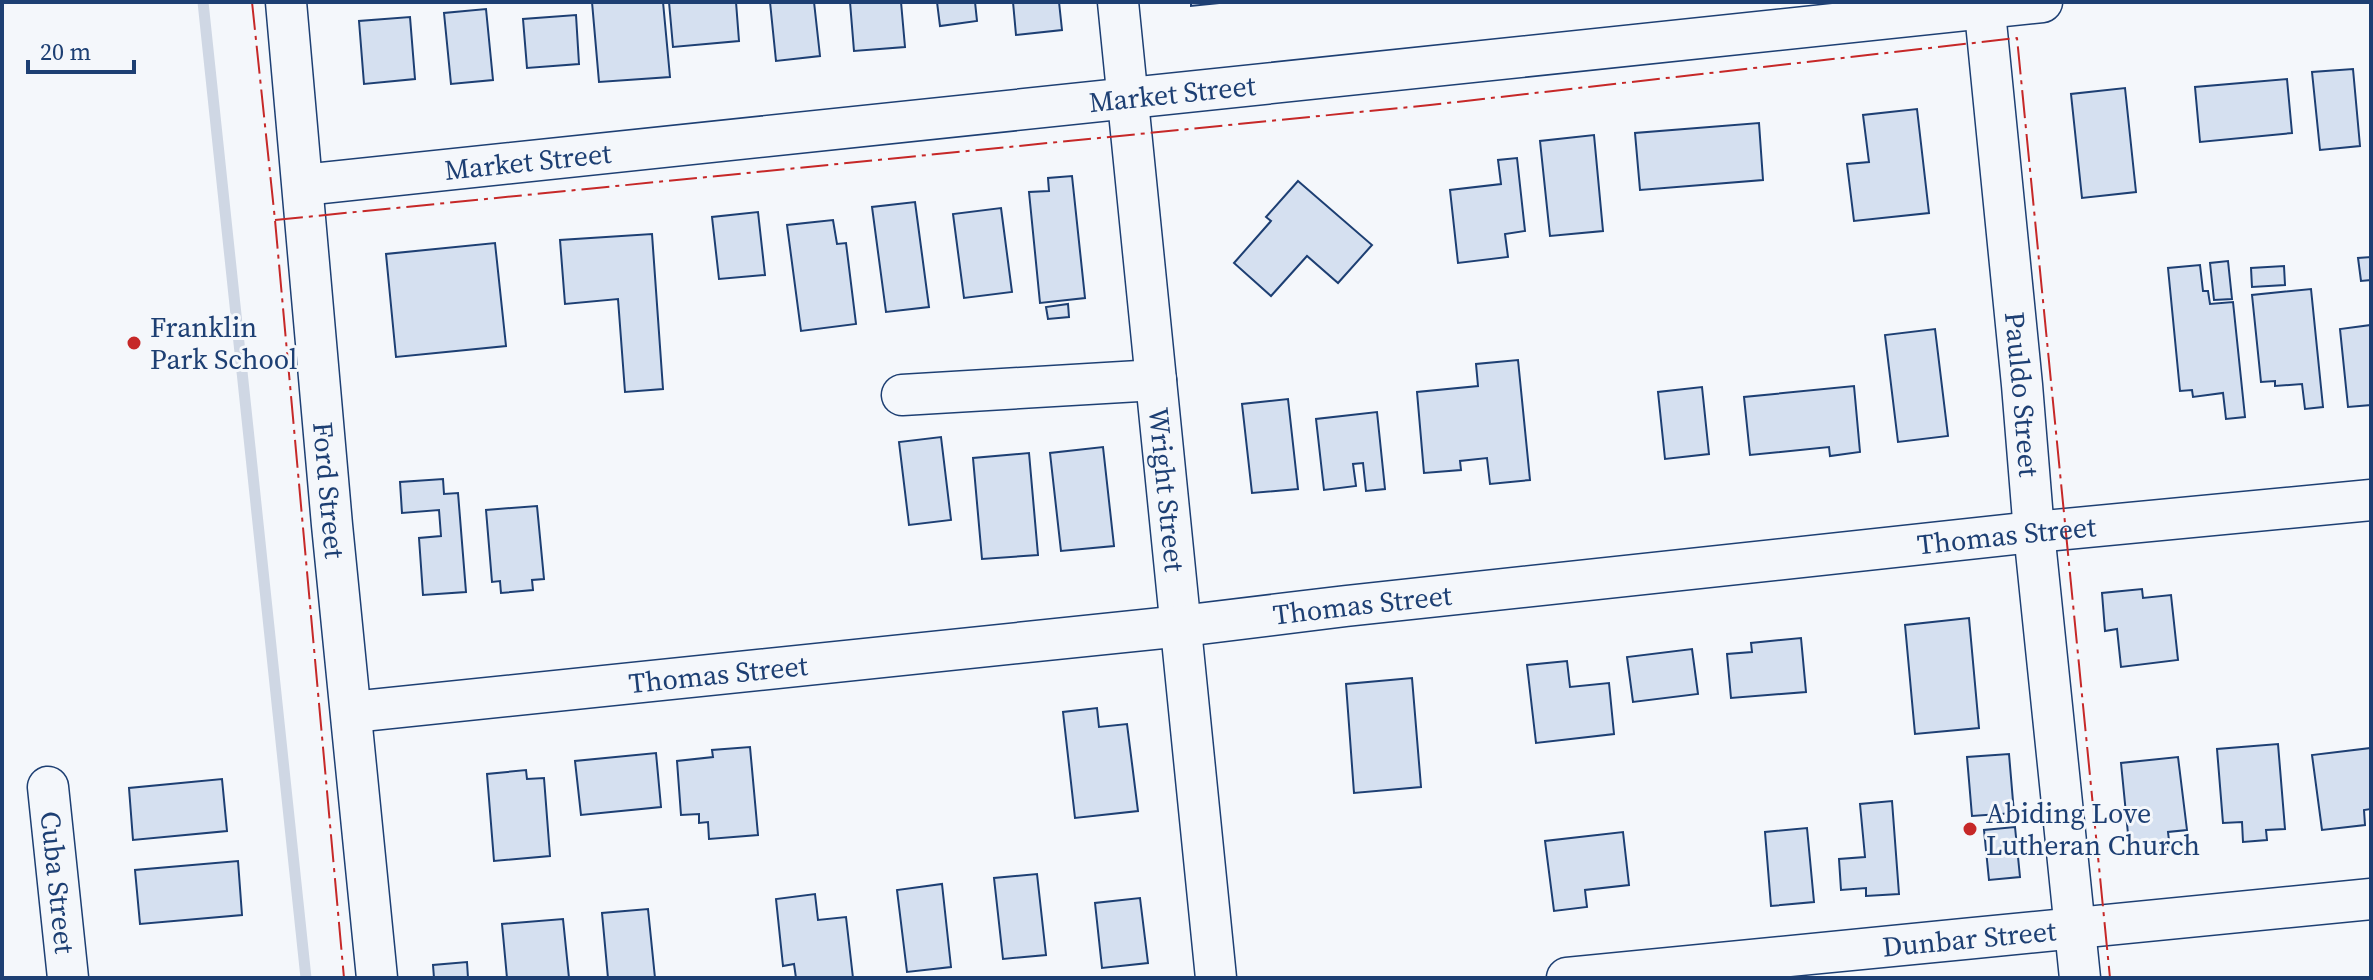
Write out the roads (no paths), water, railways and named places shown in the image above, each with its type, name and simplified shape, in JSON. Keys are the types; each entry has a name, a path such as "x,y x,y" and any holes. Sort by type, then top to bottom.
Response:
{"street":[{"name":"Ford Street","path":"286,2 332,525 377,978"},
{"name":"Wright Street","path":"1118,2 1216,978"},
{"name":"Market Street","path":"303,185 1128,99 1984,4 2042,2"},
{"name":"Pauldo Street","path":"1984,4 2080,978"},
{"path":"902,395 1156,380"},
{"name":"Thomas Street","path":"352,712 1182,626 2034,532 2371,500"},
{"name":"Cuba Street","path":"48,787 68,978"},
{"name":"Dunbar Street","path":"1567,978 2371,899"}],"waterway":[{"path":"203,2 306,978"}],"place":[{"name":"Franklin Park School","path":"134,343"},
{"name":"Abiding Love Lutheran Church","path":"1970,829"}]}
